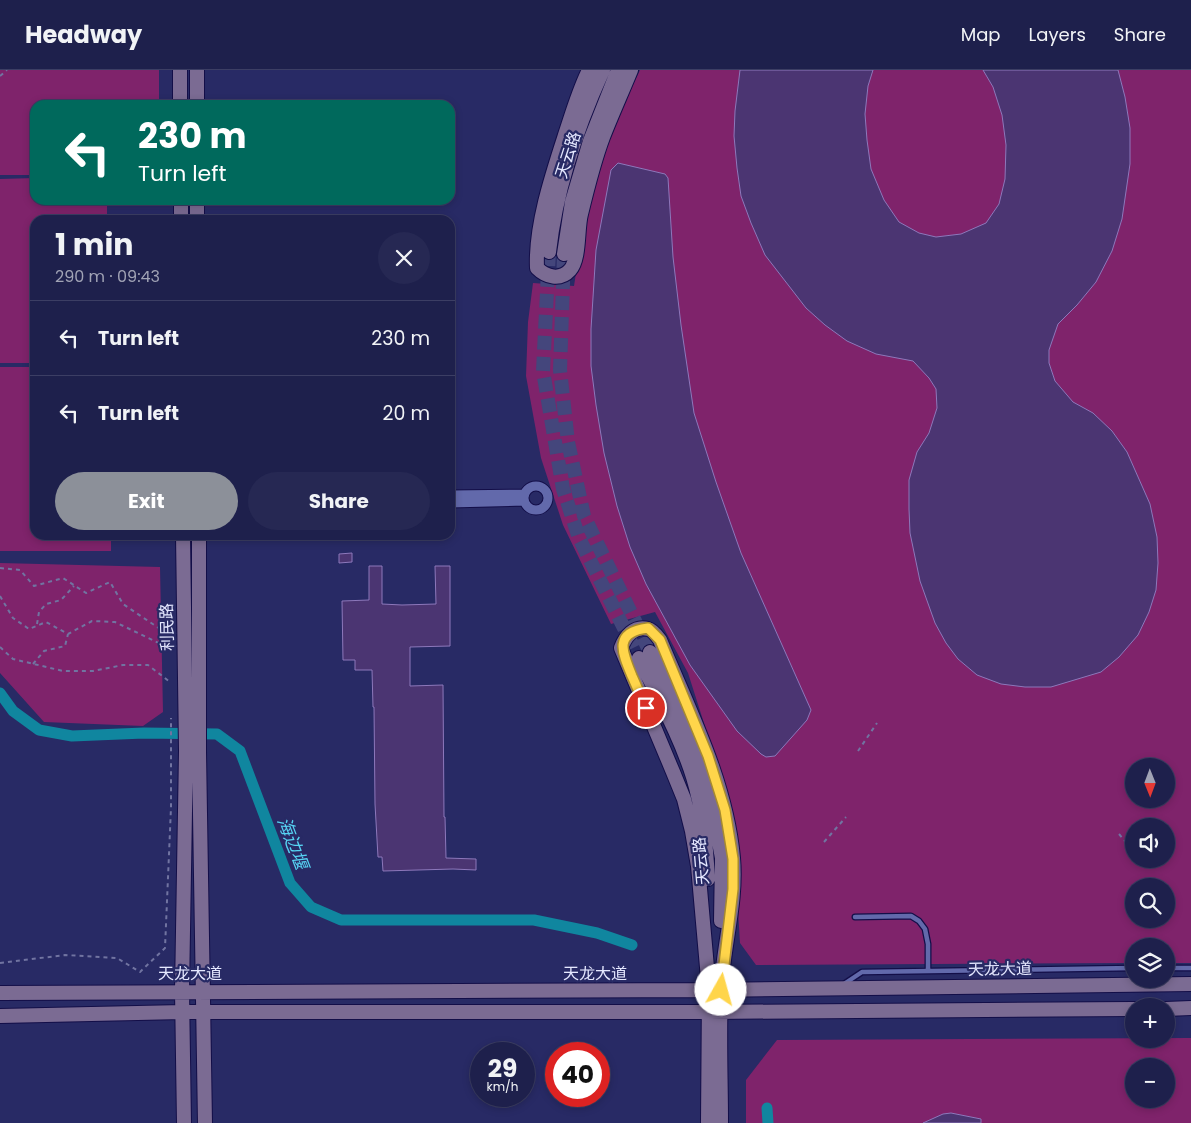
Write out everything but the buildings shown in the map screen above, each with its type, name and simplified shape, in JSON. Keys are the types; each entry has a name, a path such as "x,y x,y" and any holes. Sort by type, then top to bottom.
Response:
{"main road":[{"path":"180,70 180,100"},
{"path":"197,70 197,100"},
{"path":"589,70 555,165 542,223 537,253 537,268 544,274 553,277 570,271 574,264 580,217 602,138 631,70"},
{"name":"天云路","path":"549,252 552,224 566,171 585,109 603,70"},
{"name":"天云路","path":"564,254 572,202 590,141 618,70"},
{"name":"利民路","path":"183,540 192,719"},
{"name":"利民路","path":"192,719 199,540"},
{"path":"715,990 733,889 733,859 725,810 708,756 660,640 648,628 634,630 625,638 621,648 684,799 698,866 715,990 720,1123"},
{"name":"天云路","path":"645,655 697,755 714,816 722,858 715,990"},
{"path":"192,719 204,1012 205,1123"},
{"path":"184,1123 182,991 193,751"},
{"name":"天龙大道","path":"0,992 715,990 1191,984"},
{"path":"1175,1008 1191,1008"},
{"path":"0,1016 183,1012 715,1012 1125,1009"},
{"path":"708,1123 715,1012"}],"street":[{"path":"455,495 524,497 455,503"}],"lane":[{"path":"855,917 911,916 919,921 925,929 928,944 928,971"},
{"path":"838,988 862,972 1125,968"},
{"path":"1175,968 1191,968"}],"path":[{"path":"0,76 7,70"},
{"path":"0,568 20,570 34,586 63,578 86,593 110,582 123,604 169,635"},
{"path":"36,626 39,612 46,604 61,600 74,586"},
{"path":"0,596 13,618 29,629 46,622 68,634"},
{"path":"33,664 44,650 65,646 68,634 92,621 115,622 169,648"},
{"path":"0,647 13,659 63,671 93,671 124,665 148,665 170,682"},
{"path":"0,964 66,955 117,958 140,972 165,948 172,807 171,718"},
{"path":"858,751 877,723"},
{"path":"824,842 846,817"},
{"path":"1119,834 1125,841"}],"shaded area":[{"path":"0,70 159,70 159,100 30,100 30,175 0,175"},
{"path":"640,70 1191,70 1191,963 1175,963 1175,938 1125,938 1125,963 756,965 740,943 732,811 688,673 655,612 611,624 563,525 541,458 526,376 528,322 533,283 574,286 580,247 606,142"},
{"path":"30,178 30,205 107,205 107,215 30,215 30,363 0,363 0,179"},
{"path":"0,367 30,367 30,540 111,540 111,551 0,551"},
{"path":"0,563 160,567 163,712 143,726 44,722 0,673"},
{"path":"1125,1038 1125,1048 1175,1048 1175,1038 1191,1038 1191,1123 746,1123 746,1080 777,1040"}],"waterway":[{"name":"海边堰","path":"0,693 13,711 39,730 72,736 144,733 217,734 240,751 290,883 311,907 341,920 534,920 597,933 632,945"},
{"name":"海边堰","path":"767,1108 768,1123"}],"tunnel":[{"path":"549,252 543,371 563,489 579,538 639,658"},
{"path":"564,254 560,370 568,442 584,516 650,652"}],"route":[{"path":"646,708 621,648 625,638 634,630 648,628 660,640 708,756 725,810 733,859 733,889 721,990"}]}
